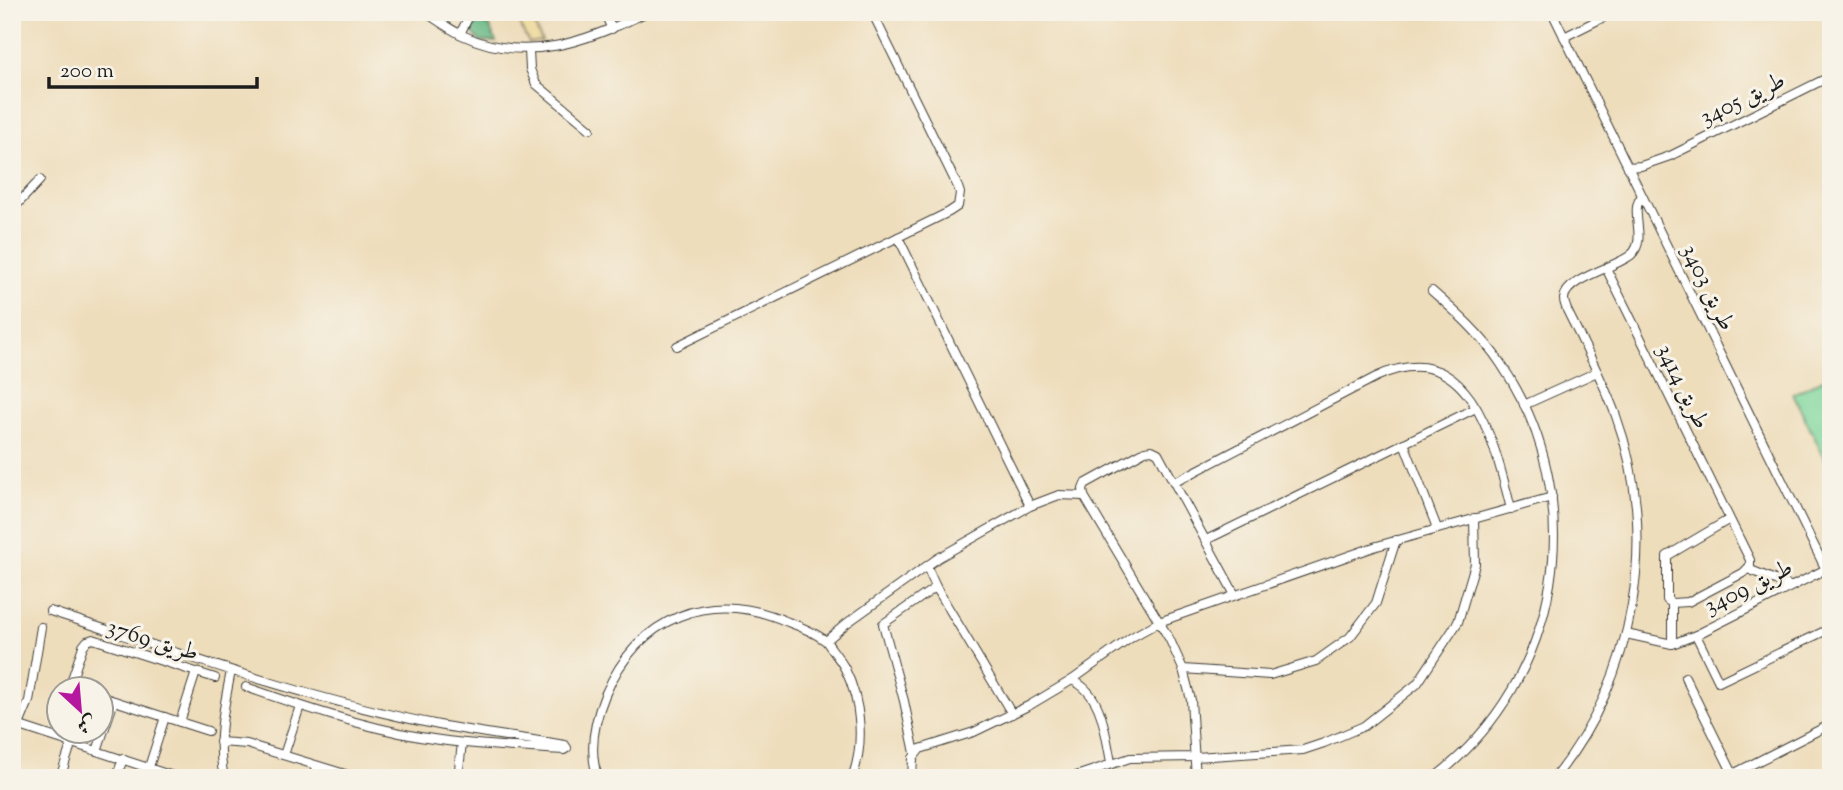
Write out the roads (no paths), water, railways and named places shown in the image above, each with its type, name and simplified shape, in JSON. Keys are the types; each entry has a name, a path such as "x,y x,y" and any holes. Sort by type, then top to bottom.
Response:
{"street":[{"path":"425,12 460,34 482,43 529,50 577,42 647,12"},
{"path":"460,34 471,12"},
{"path":"604,12 612,29"},
{"path":"677,346 954,210 960,198 958,187 872,12"},
{"name":"طريق 3403","path":"1552,12 1831,580"},
{"path":"1564,37 1614,12"},
{"path":"529,50 530,69 536,84 590,129"},
{"name":"طريق 3405","path":"1628,167 1644,166 1670,156 1831,76"},
{"name":"طريق 3405","path":"1635,182 1643,173 1670,156"},
{"path":"12,210 40,180"},
{"path":"1554,778 1591,723 1613,676 1626,634 1636,568 1636,510 1629,462 1617,417 1564,299 1567,290 1576,283 1627,257 1637,247 1637,203 1642,196"},
{"path":"898,237 1030,506"},
{"name":"طريق 3414","path":"1606,268 1749,560 1748,569"},
{"path":"1432,290 1461,316 1490,349 1509,376 1524,405 1540,447 1552,497 1555,549 1551,586 1530,656 1507,698 1488,724 1463,752 1434,778"},
{"path":"1175,482 1376,377 1406,366 1428,367 1449,376 1476,408 1495,448 1511,509"},
{"path":"1524,405 1597,372"},
{"path":"1206,540 1476,408"},
{"path":"1404,443 1437,528"},
{"path":"1196,778 1191,700 1183,669 1159,622 1084,496 1083,489 1087,482 1149,450 1155,451 1175,482 1235,595"},
{"path":"826,641 847,623 927,567 1030,506 1059,495 1084,496"},
{"path":"915,753 923,747 974,732 1012,713 1072,680 1132,637 1159,622 1396,540 1552,497"},
{"path":"1070,778 1111,762 1130,758 1282,753 1324,743 1363,726 1417,684 1458,622 1475,564 1474,518"},
{"path":"1728,520 1667,556 1667,600 1672,603 1688,601 1748,569 1790,586"},
{"path":"1183,669 1270,675 1315,661 1350,637 1376,603 1396,540"},
{"path":"927,567 936,587 1012,713"},
{"name":"طريق 3409","path":"1826,569 1696,635 1719,682 1831,628"},
{"path":"912,778 915,753 883,624 936,587"},
{"path":"1672,603 1672,644"},
{"path":"598,778 593,764 596,719 616,672 630,651 650,632 671,620 694,612 727,606 764,611 816,633 826,641 845,669 856,701 860,734 852,778"},
{"path":"50,611 231,671 336,700 438,725 565,745 567,748 564,750 462,743 385,730 300,706 246,687"},
{"path":"12,742 29,701 41,627"},
{"path":"1626,634 1672,644 1696,635"},
{"name":"طريق 3769","path":"76,674 83,646 93,639 215,678"},
{"path":"224,778 220,742 222,713 231,671"},
{"path":"180,723 196,672"},
{"path":"1685,677 1734,776 1831,724"},
{"path":"1072,680 1087,689 1095,701 1111,762"},
{"path":"116,702 208,731"},
{"path":"284,755 300,706"},
{"path":"149,767 165,718"},
{"path":"20,726 46,734"},
{"path":"220,742 247,744 358,778"},
{"path":"458,778 462,743"},
{"path":"60,778 71,744"},
{"path":"78,744 175,777"},
{"path":"97,751 99,744"},
{"path":"116,778 123,759"},
{"path":"313,778 316,766"}]}
